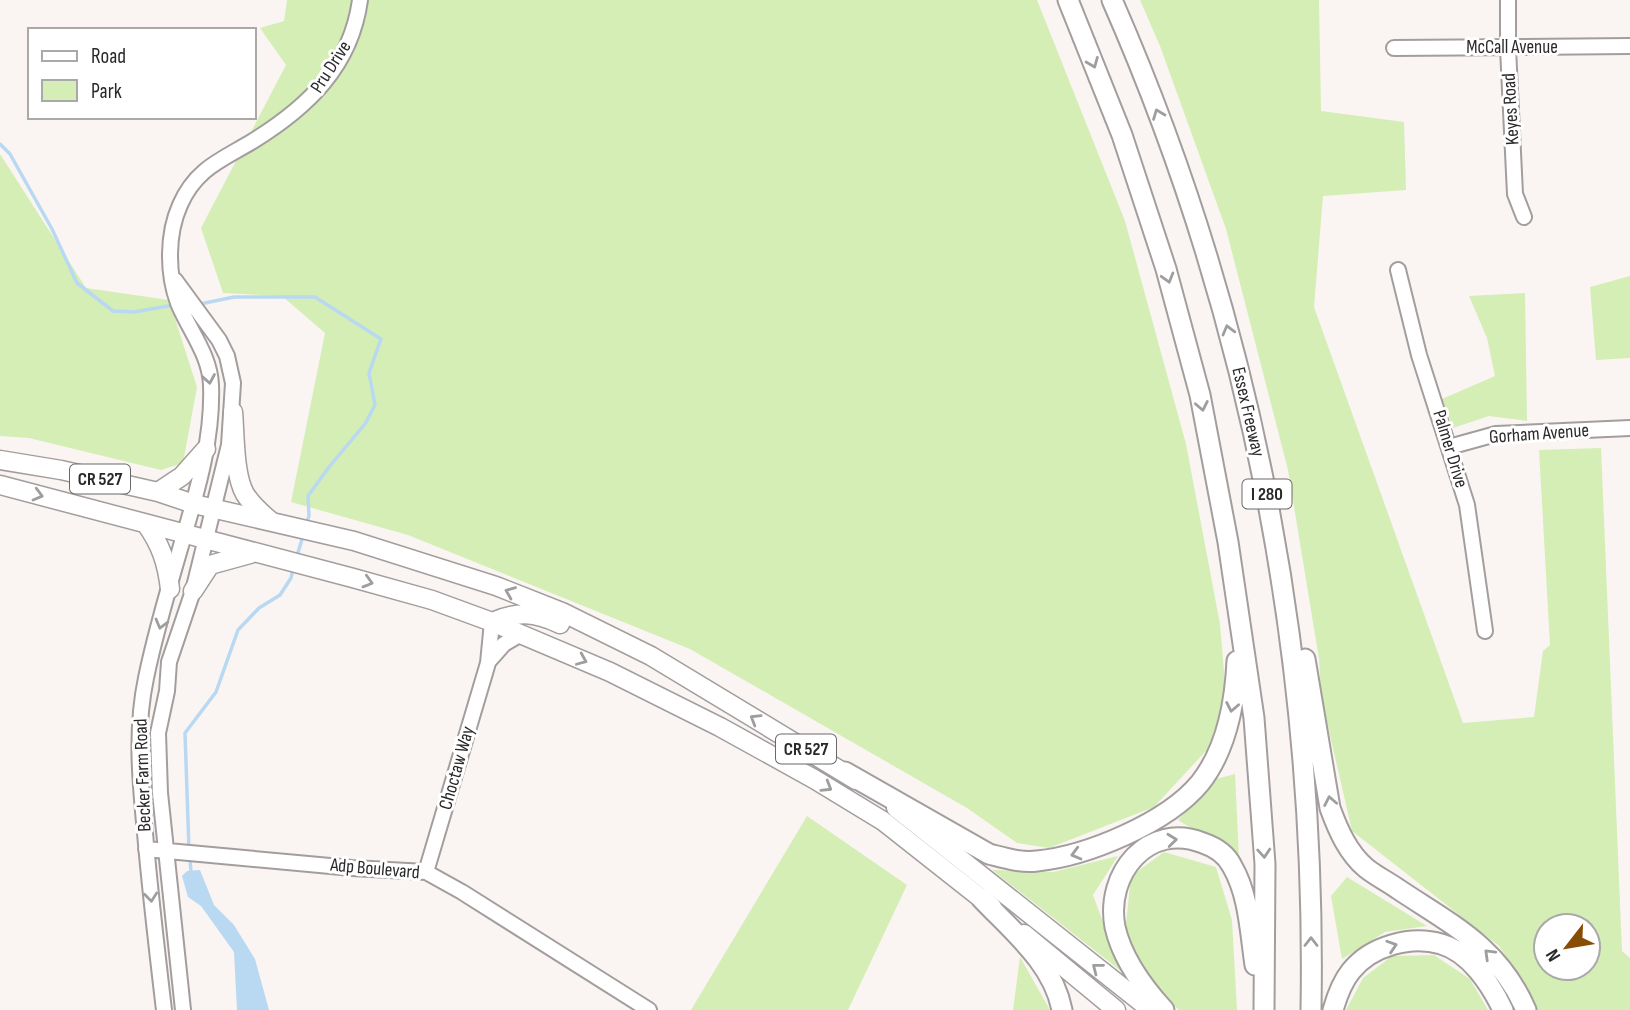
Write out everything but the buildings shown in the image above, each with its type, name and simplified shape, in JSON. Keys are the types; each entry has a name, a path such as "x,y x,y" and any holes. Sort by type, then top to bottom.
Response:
{"highway":[{"name":"I 280","path":"1068,0 1122,135 1166,270 1200,395 1228,542 1256,744 1265,864 1263,1010"},
{"name":"Essex Freeway","path":"1112,0 1176,160 1209,260 1241,378 1268,495 1289,622 1305,769 1310,846 1311,1010"},
{"path":"1268,495 1295,602 1330,808 1338,830 1365,868 1472,939 1491,955 1506,973 1526,1010"},
{"path":"845,772 989,854 1015,860 1035,861 1091,850 1161,815 1199,784 1224,738 1233,710 1238,645 1228,542"},
{"path":"1164,1010 1137,976 1123,950 1115,926 1114,901 1118,882 1134,857 1159,841 1178,838 1196,840 1218,849 1231,864 1247,912 1263,1010"},
{"path":"981,898 1043,965 1055,985 1062,1010"},
{"path":"1333,1010 1344,981 1352,969 1377,951 1400,942 1412,941 1442,944 1455,951 1483,975 1503,1010"}],"main road":[{"path":"233,412 239,474 244,492 272,522"},
{"path":"158,492 181,477 206,449"},
{"name":"CR 527","path":"0,460 61,470 158,492 213,509 354,541 496,586 562,612 651,656 845,772 905,816 1151,1010"},
{"name":"CR 527","path":"0,485 432,600 492,622 622,678 720,727 883,821 1116,1010"},
{"path":"146,524 159,542 167,563 170,589"},
{"path":"193,591 206,569 214,562 256,553"},
{"path":"492,622 511,614 529,614 552,620 701,686"}],"street":[{"name":"Pru Drive","path":"194,504 211,413 211,381 188,306 173,278 170,256 173,226 190,186 213,163 252,141 315,95 346,48 358,17 360,0"},
{"name":"Keyes Road","path":"1508,0 1515,194 1524,217"},
{"name":"McCall Avenue","path":"1394,48 1630,46"},
{"name":"Palmer Drive","path":"1398,270 1419,355 1467,505 1485,631"},
{"name":"Pru Drive","path":"188,306 219,340 227,356 233,383 229,445 213,509"},
{"name":"Gorham Avenue","path":"1450,447 1496,434 1630,428"},
{"name":"Becker Farm Road","path":"164,1010 146,849 139,722 146,678 194,504"},
{"name":"Becker Farm Road","path":"183,1010 182,853 160,793 158,733 167,691 169,662 193,591 213,509"},
{"name":"Choctaw Way","path":"426,873 488,663 492,622"},
{"name":"Choctaw Way","path":"488,663 503,644 521,634"},
{"name":"Adp Boulevard","path":"146,849 426,873 462,892 649,1010"}],"green space":[{"path":"287,0 1037,0 1125,221 1186,444 1220,624 1225,683 1216,740 1154,807 1049,848 1017,843 967,808 690,649 408,535 291,502 325,333 282,296 223,293 201,228 286,65 260,28 284,21"},
{"path":"1140,0 1319,0 1321,111 1404,122 1406,190 1323,196 1314,307 1463,723 1534,717 1543,651 1550,645 1539,450 1601,448 1622,951 1630,958 1630,1010 1535,1010 1531,996 1499,946 1352,831 1321,696 1319,659 1288,470 1226,229 1160,46"},
{"path":"0,154 86,288 169,300 197,387 183,463 161,470 29,438 0,436"},
{"path":"1630,276 1630,358 1596,360 1590,287"},
{"path":"1525,293 1527,421 1489,416 1453,428 1442,399 1495,376 1487,338 1469,296"},
{"path":"1235,774 1239,858 1178,820 1216,779"},
{"path":"807,816 907,885 848,1010 691,1010"},
{"path":"1164,852 1216,867 1232,920 1237,1010 1179,1010 1155,988 1125,933 1131,876"},
{"path":"1118,856 1093,895 1121,971 992,870 1053,872"},
{"path":"1347,877 1427,926 1385,932 1342,959 1331,896"},
{"path":"1434,955 1470,979 1488,1010 1346,1010 1363,978 1392,956"},
{"path":"1020,957 1050,1010 1013,1010"}],"water":[{"path":"200,870 214,905 234,925 255,959 269,1010 237,1010 234,952 201,906 188,897 182,876 187,871"}],"waterway":[{"path":"0,144 10,154 52,229 77,283 113,311 134,312 174,305"},
{"path":"200,304 234,297 315,297 381,339 369,373 375,405 365,424 308,496 309,516 306,525"},
{"path":"296,559 303,536"},
{"path":"189,850 185,733 216,692 238,630 259,608 280,595 291,578 293,569"},
{"path":"190,857 191,874"}]}
